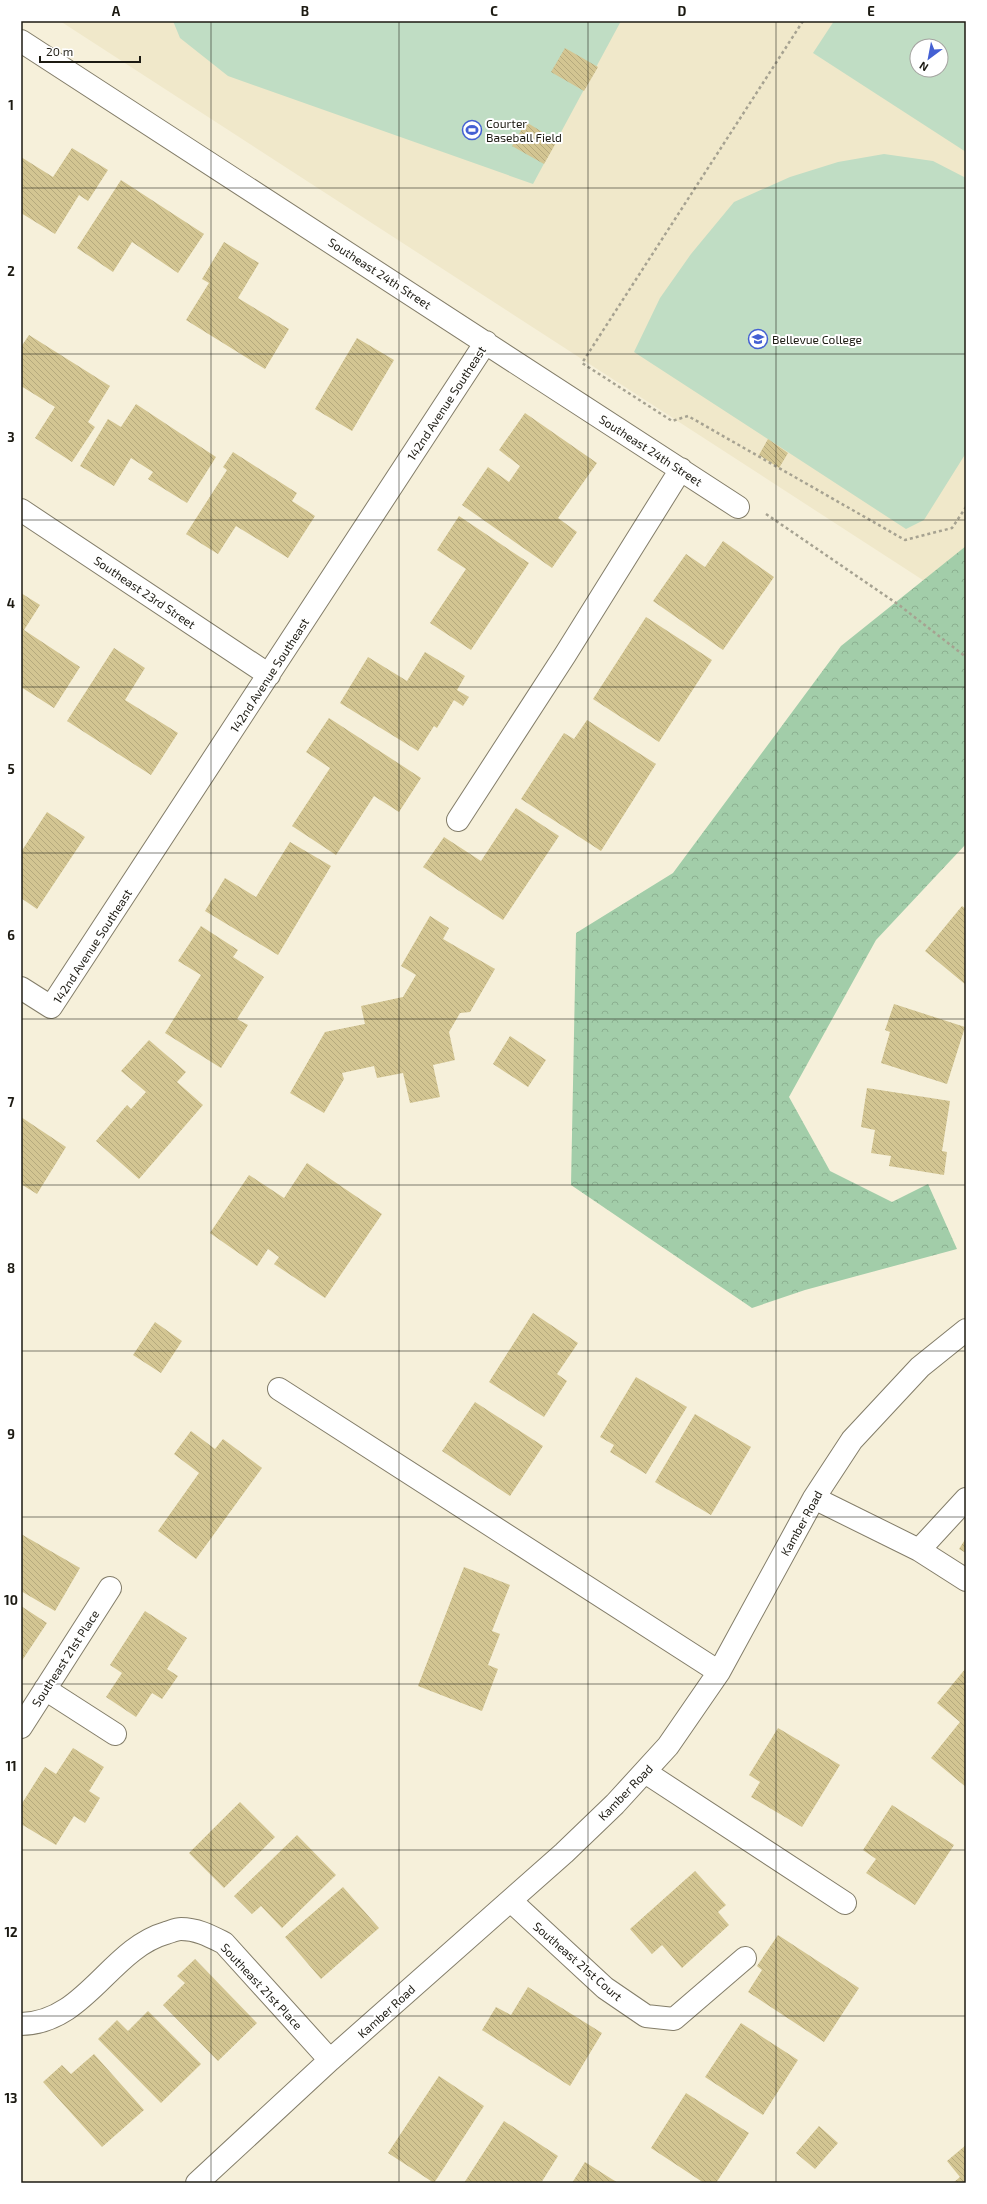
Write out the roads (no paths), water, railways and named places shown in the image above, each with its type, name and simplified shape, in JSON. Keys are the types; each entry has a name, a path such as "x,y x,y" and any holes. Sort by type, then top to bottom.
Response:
{"street":[{"name":"Southeast 24th Street","path":"21,41 738,507"},
{"name":"142nd Avenue Southeast","path":"21,988 51,1007 486,342"},
{"path":"458,820 565,655 681,469"},
{"name":"Southeast 23rd Street","path":"21,510 269,675"},
{"name":"Kamber Road","path":"197,2183 330,2060 609,1810 645,1772 668,1746 719,1672 814,1498 852,1440 920,1367 966,1330"},
{"path":"279,1389 719,1672"},
{"path":"814,1498 919,1550 966,1580"},
{"path":"919,1550 966,1499"},
{"name":"Southeast 21st Place","path":"21,1727 110,1588"},
{"path":"45,1689 115,1734"},
{"path":"645,1772 845,1903"},
{"name":"Southeast 21st Court","path":"510,1900 605,1988 646,2016 674,2019 745,1958"},
{"name":"Southeast 21st Place","path":"21,2024 53,2017 80,2000 134,1950 154,1936 180,1929 202,1932 224,1943 330,2060"}],"place":[{"name":"Courter Baseball Field","path":"472,130"},
{"name":"Bellevue College","path":"758,339"}]}
